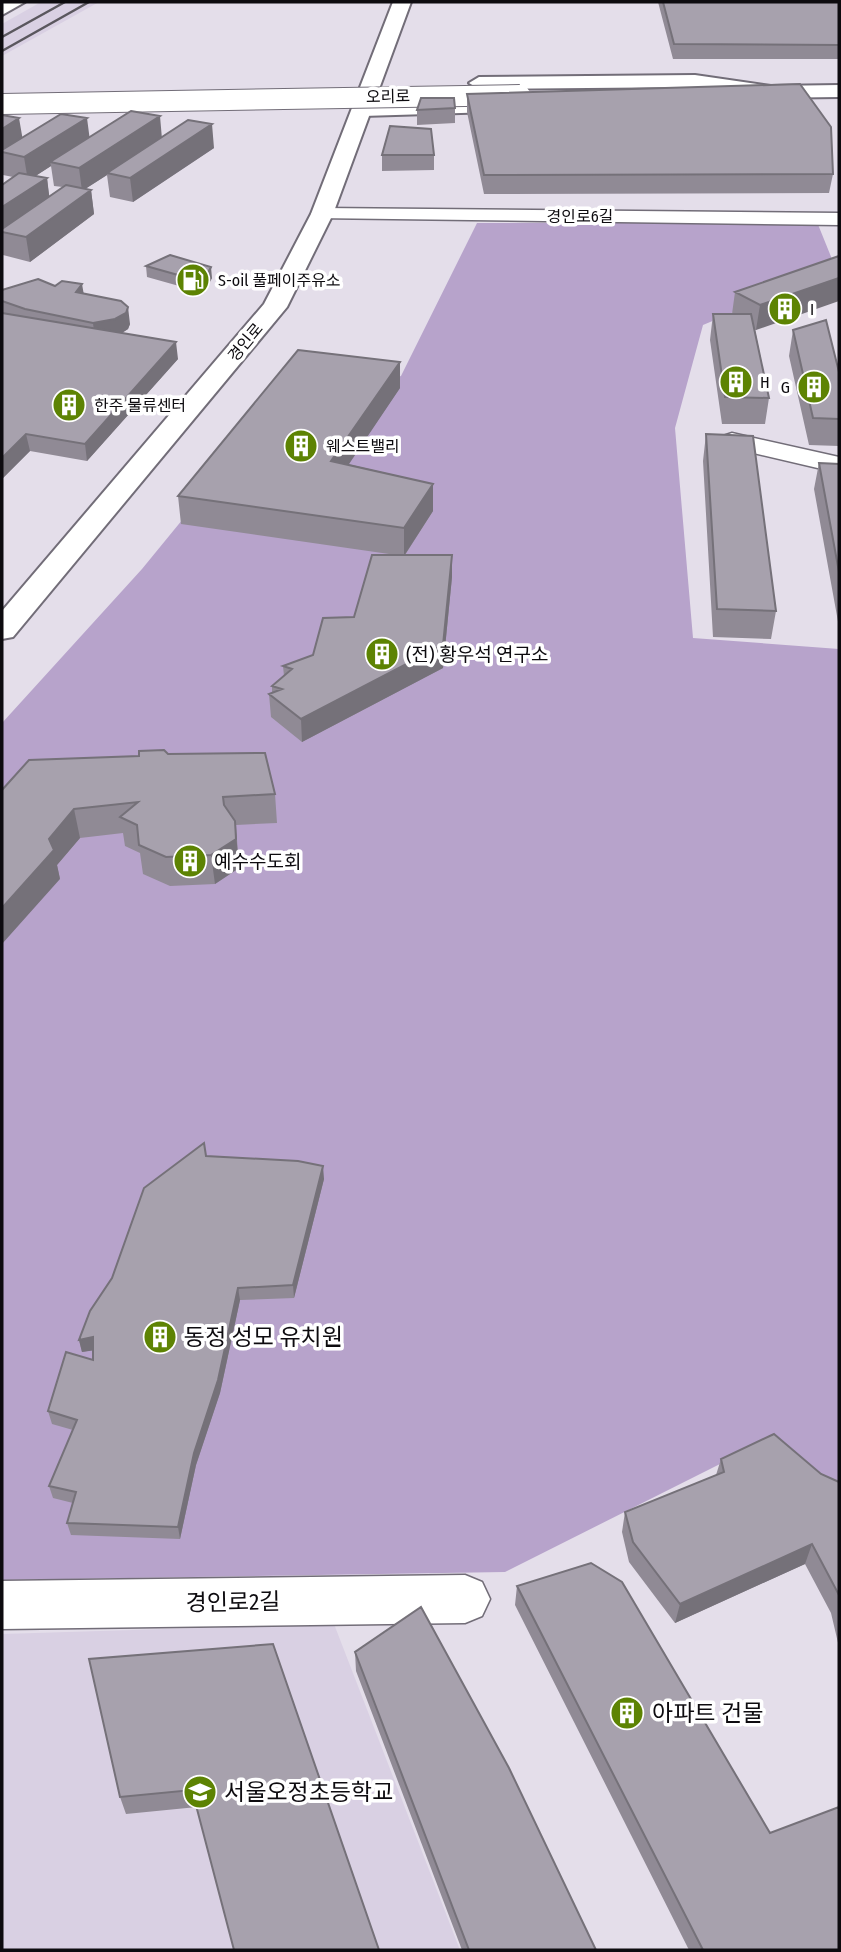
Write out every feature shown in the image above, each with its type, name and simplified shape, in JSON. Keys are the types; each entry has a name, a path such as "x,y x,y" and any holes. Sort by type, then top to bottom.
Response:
{"main road":[{"path":"2,10 16,2"},
{"name":"경인로","path":"2,631 275,307 322,214 402,2"},
{"name":"오리로","path":"372,85 695,81 774,92"},
{"name":"오리로","path":"2,104 839,91"},
{"name":"오리로","path":"703,103 774,92"},
{"name":"오리로","path":"363,110 540,106"}],"street":[{"name":"경인로6길","path":"322,214 839,219"},
{"path":"732,441 839,465"},
{"name":"경인로2길","path":"2,1605 465,1599"}],"shaded area":[{"path":"41,2 99,2 2,56 2,24"},
{"path":"817,222 836,269 703,325 675,428 693,638 839,649 839,1510 722,1463 505,1572 2,1580 2,723 142,569 300,376 372,385 401,376 477,223"},
{"name":"서울오정초등학교","path":"334,1624 460,1950 2,1950 2,1634"}],"building":[{"path":"663,2 839,2 839,45 674,44"},
{"path":"800,84 831,127 833,174 484,175 467,94"},
{"path":"421,98 454,98 455,108 417,110"},
{"path":"131,111 160,116 79,168 50,162"},
{"path":"61,114 87,118 24,157 2,152 2,150"},
{"path":"2,115 19,118 2,129"},
{"path":"188,120 212,124 130,178 107,173"},
{"path":"390,126 431,129 434,155 382,155"},
{"path":"19,173 47,178 2,207 2,185"},
{"path":"66,185 91,190 26,237 2,232 2,229"},
{"path":"170,255 211,267 203,282 146,266"},
{"path":"839,256 839,278 760,305 735,292"},
{"path":"38,279 55,286 62,281 82,284 76,292 121,301 128,307 126,313 115,319 93,323 25,309 2,301 2,290"},
{"name":"한주 물류센터","path":"2,313 176,342 85,444 26,434 2,458"},
{"path":"713,314 751,314 769,398 725,397"},
{"path":"826,320 839,372 839,419 813,418 793,330"},
{"name":"웨스트밸리","path":"298,350 400,362 331,461 433,484 404,528 178,496"},
{"path":"706,434 753,436 776,611 717,609"},
{"path":"819,463 839,464 839,572"},
{"name":"(전) 황우석 연구소","path":"372,555 452,555 443,645 301,719 269,694 282,689 272,686 292,669 283,666 313,655 323,618 354,617"},
{"name":"예수수도회","path":"164,750 168,754 265,753 275,794 223,797 224,805 235,821 236,839 211,855 166,857 139,845 137,825 120,817 138,802 74,809 49,839 54,850 2,908 2,790 29,760 139,756 139,751"},
{"name":"동정 성모 유치원","path":"204,1143 206,1156 298,1161 323,1166 293,1285 238,1288 218,1380 194,1453 178,1527 67,1523 76,1492 49,1486 77,1420 48,1411 66,1352 93,1360 93,1337 79,1340 90,1311 112,1278 144,1188"},
{"path":"774,1434 821,1474 839,1482 839,1595 812,1544 680,1604 633,1542 625,1512 724,1472 721,1459"},
{"name":"아파트 건물","path":"591,1563 622,1582 770,1833 839,1807 839,1950 703,1950 517,1586"},
{"path":"421,1607 509,1768 596,1950 469,1950 355,1652"},
{"path":"273,1644 379,1950 234,1950 192,1790 120,1797 89,1659"}],"railway":[{"path":"2,37 65,2"},
{"path":"2,51 89,2"}],"place":[{"name":"S-oil 풀페이주유소","path":"193,280"},
{"name":"I","path":"785,309"},
{"name":"H","path":"736,382"},
{"name":"G","path":"814,387"},
{"name":"한주 물류센터","path":"69,405"},
{"name":"웨스트밸리","path":"301,446"},
{"name":"(전) 황우석 연구소","path":"382,654"},
{"name":"예수수도회","path":"190,861"},
{"name":"동정 성모 유치원","path":"160,1337"},
{"name":"아파트 건물","path":"627,1713"},
{"name":"서울오정초등학교","path":"200,1792"}]}
